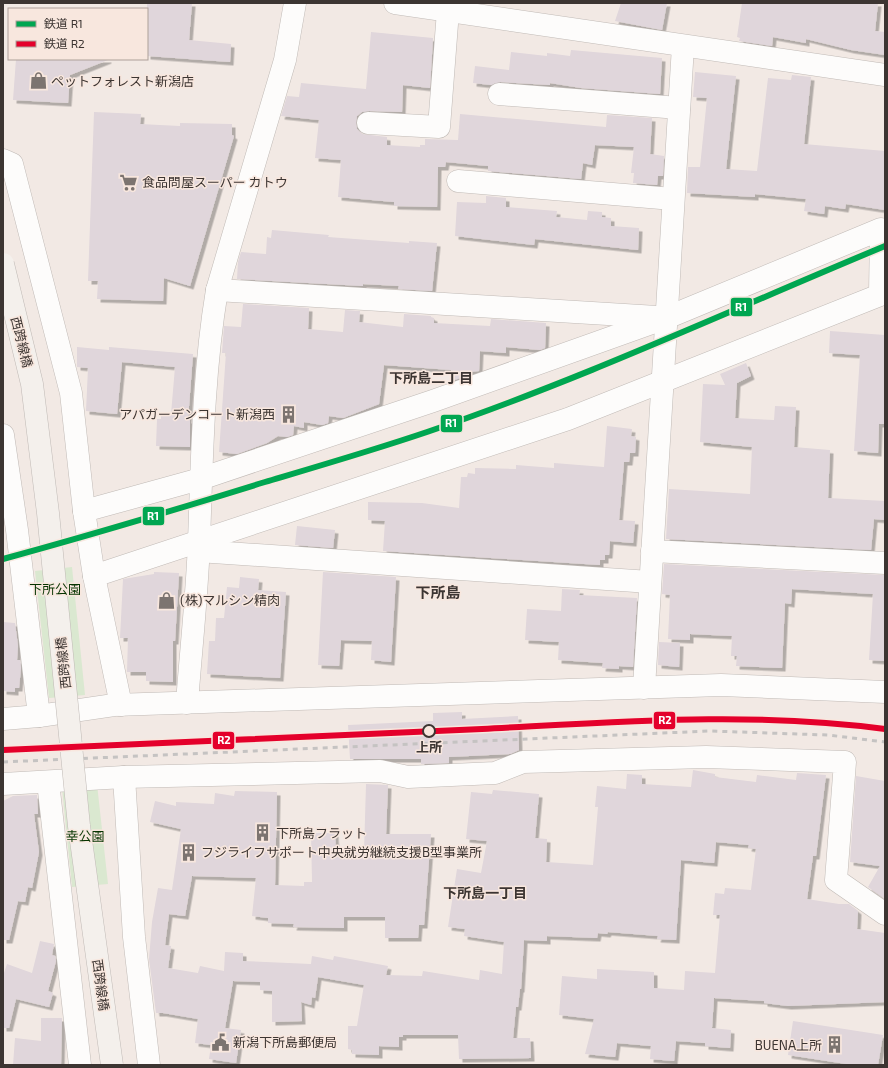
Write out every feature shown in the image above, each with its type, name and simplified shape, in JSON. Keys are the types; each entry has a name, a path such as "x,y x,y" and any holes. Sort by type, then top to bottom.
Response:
{"main road":[{"name":"西跨線橋","path":"3,264 32,384 48,513 80,826 112,1065"}],"street":[{"path":"187,703 198,547 200,479 210,329 217,290 285,60 295,3"},
{"path":"395,3 885,75"},
{"path":"368,123 439,127 448,11"},
{"path":"644,688 683,46"},
{"path":"499,94 679,108"},
{"path":"3,160 12,164 71,393 84,511 94,576 121,705"},
{"path":"458,181 673,200"},
{"path":"84,511 200,479 426,404 666,318 881,229 880,295 662,383 568,419 198,547 94,576"},
{"path":"217,290 666,318"},
{"path":"4,445 10,532 39,716"},
{"path":"198,547 650,582"},
{"path":"652,551 885,563"},
{"path":"3,719 39,716 121,705 722,685 885,692"},
{"path":"3,784 124,778 380,770 408,776 495,773 523,762 706,757 845,762 836,880 885,914"},
{"path":"124,778 134,937 149,1065"},
{"path":"48,782 80,1065"}],"green space":[{"name":"下所公園","path":"72,567 85,695 49,698 35,571"},
{"name":"幸公園","path":"97,784 108,884 72,887 62,788"}],"building":[{"path":"147,3 192,3 189,40 231,44 230,62 148,56"},
{"path":"621,3 667,3 662,30 615,21"},
{"path":"742,3 878,3 875,31 885,32 885,55 851,50 806,39 806,43 773,37 772,46 739,41 740,38 737,37"},
{"path":"371,32 433,38 430,88 403,85 402,112 362,112 357,116 356,123 357,129 362,134 387,137 387,145 420,147 420,145 425,145 425,139 458,140 460,114 606,127 607,115 652,118 650,154 664,156 663,176 658,176 657,185 633,183 634,173 631,173 634,147 595,145 592,165 583,163 581,179 488,171 488,166 446,162 445,167 438,167 437,207 394,206 394,202 338,197 341,160 315,158 319,120 281,116 287,96 299,97 301,83 366,89"},
{"path":"571,50 662,58 660,94 581,88 550,83 550,85 500,82 491,85 473,83 475,66 509,70 511,52 547,56 547,53 570,56"},
{"path":"16,60 108,60 70,75 68,103 13,100"},
{"path":"695,72 736,76 726,169 757,171 768,78 791,80 792,75 811,77 804,144 885,151 885,210 846,204 845,209 825,206 824,214 804,211 806,199 755,194 755,197 687,193 688,167 700,167 707,98 693,97"},
{"name":"食品問屋スーパー カトウ","path":"94,112 141,114 140,124 180,126 180,123 232,124 232,135 234,136 190,286 164,278 163,301 97,299 98,281 88,281"},
{"path":"486,196 506,198 506,207 557,211 556,217 587,220 588,211 602,212 602,217 611,218 611,226 639,228 638,250 535,239 534,245 455,236 457,202 486,203"},
{"path":"272,230 329,235 328,237 409,243 409,241 437,243 432,291 398,289 399,286 363,284 363,286 237,279 238,262 241,252 266,254 267,237 271,238"},
{"path":"243,304 309,308 308,329 343,332 345,310 360,311 359,322 403,327 404,314 431,316 434,318 434,323 490,326 491,319 546,323 545,348 540,350 506,347 506,353 480,351 479,371 468,372 467,376 451,381 451,370 384,365 379,404 343,418 329,416 328,423 322,425 304,422 304,428 294,426 293,435 287,437 278,436 267,443 237,454 219,452 226,353 222,353 224,326 241,327"},
{"path":"830,331 885,335 885,424 879,424 878,453 854,451 860,355 829,353"},
{"path":"77,347 109,350 109,347 193,354 188,420 190,420 190,447 156,446 157,419 161,419 161,413 171,414 175,367 122,362 117,414 86,411 88,368 77,367"},
{"path":"746,363 751,376 737,383 735,418 774,420 775,406 796,407 794,447 830,450 828,498 885,501 885,520 874,519 871,550 666,539 669,489 750,494 752,447 700,442 703,384 725,385 720,374"},
{"path":"607,426 632,429 631,436 636,437 635,453 630,453 629,462 624,462 619,520 635,521 633,543 610,541 609,555 605,555 605,560 600,560 600,565 383,551 385,521 368,520 368,502 422,503 459,508 461,477 467,477 468,473 475,474 475,468 516,469 516,465 554,468 554,463 604,467"},
{"path":"297,526 335,530 333,548 295,545"},
{"path":"664,564 885,575 885,661 869,660 873,594 792,589 791,604 785,603 782,668 736,666 737,656 731,656 732,636 690,634 690,640 668,639 670,595 662,594"},
{"path":"154,572 179,573 175,641 173,641 173,682 146,681 146,672 127,672 128,638 120,638 123,579 154,574"},
{"path":"323,572 396,577 391,662 371,660 372,641 341,640 339,666 318,665"},
{"path":"240,577 259,579 258,590 286,592 280,678 207,674 209,641 215,641 216,618 224,618 227,587 239,588"},
{"path":"562,589 580,590 579,595 637,598 633,667 619,666 619,669 602,668 603,663 558,660 559,642 525,640 527,609 561,611"},
{"path":"3,622 15,623 18,646 17,660 20,660 21,668 19,688 15,688 15,692 3,691"},
{"path":"659,642 680,643 679,667 658,665"},
{"path":"462,712 462,719 518,716 519,750 510,754 449,757 449,763 421,764 421,759 350,759 348,725 433,721 433,713"},
{"path":"693,770 715,774 715,777 756,782 757,775 796,780 797,773 826,775 816,856 813,856 807,899 849,904 858,911 857,929 885,933 885,1002 788,1006 764,1003 764,1001 714,998 712,1028 731,1030 730,1048 705,1046 705,1043 676,1041 674,1061 650,1059 651,1046 617,1043 615,1057 585,1054 594,1019 559,1015 562,976 597,979 597,969 654,972 654,988 684,990 685,971 715,973 720,915 713,915 715,893 724,894 725,888 751,890 756,849 748,848 749,845 716,842 714,863 681,860 676,940 657,939 658,936 608,932 607,934 598,933 597,938 547,936 547,941 524,940 521,989 518,1007 516,1007 513,1038 530,1038 531,1058 459,1059 458,1035 403,1035 403,1037 399,1037 399,1047 379,1046 379,1055 352,1054 352,1050 348,1049 348,1026 357,1026 364,985 318,977 315,998 312,997 311,1005 301,1002 302,1021 272,1022 272,991 260,990 260,982 233,981 225,1028 241,1030 236,1063 209,1059 211,1045 195,1043 198,1019 156,1013 149,959 152,922 158,888 172,890 181,829 150,822 155,801 176,806 176,802 214,804 215,793 234,796 235,791 277,792 275,885 304,886 304,882 312,882 311,833 335,833 336,850 364,852 366,784 388,785 386,834 431,834 424,925 419,925 418,938 385,938 385,917 344,917 344,928 293,927 294,924 268,923 268,918 252,916 256,878 192,876 185,916 169,914 165,945 171,946 168,968 198,973 200,966 224,971 225,952 243,953 243,961 311,964 312,956 333,960 334,956 388,966 386,975 422,976 423,971 479,980 480,970 502,974 504,942 464,936 465,929 448,927 457,869 481,873 487,841 466,839 471,792 492,794 493,790 539,794 535,838 547,839 546,862 593,865 598,807 595,807 597,786 626,789 627,774 642,775 642,784 691,787"},
{"path":"856,776 885,781 885,899 868,887 880,866 850,862"},
{"path":"37,795 38,814 34,814 39,852 32,888 28,887 25,902 18,901 9,940 3,940 3,801 13,796"},
{"path":"40,941 54,944 52,955 55,956 56,961 48,991 53,993 49,1007 16,999 9,1028 3,1028 3,976 7,964 32,973"},
{"path":"41,1018 62,1018 61,1065 13,1065 15,1038 41,1041"},
{"name":"BUENA上所","path":"793,1021 883,1035 878,1065 853,1065 788,1055"}],"railway":[{"path":"3,750 634,721 734,719 784,720 885,729"},
{"path":"3,762 709,731 828,735 885,742"}],"rail line":[{"name":"R1","path":"3,559 134,522 427,432 543,389 658,343 885,246"},
{"name":"R2","path":"3,750 634,721 734,719 784,720 885,729"}],"place":[{"name":"ペットフォレスト新潟店","path":"38,81"},
{"name":"食品問屋スーパー カトウ","path":"129,182"},
{"name":"アパガーデンコート新潟西","path":"288,414"},
{"name":"(株)マルシン精肉","path":"167,600"},
{"name":"上所","path":"429,731"},
{"name":"下所島フラット","path":"263,833"},
{"name":"フジライフサポート中央就労継続支援B型事業所","path":"188,852"},
{"name":"新潟下所島郵便局","path":"220,1042"},
{"name":"BUENA上所","path":"835,1045"}],"district":[{"name":"下所島二丁目","path":"431,377"},
{"name":"下所島","path":"438,592"},
{"name":"下所島一丁目","path":"485,892"}]}
